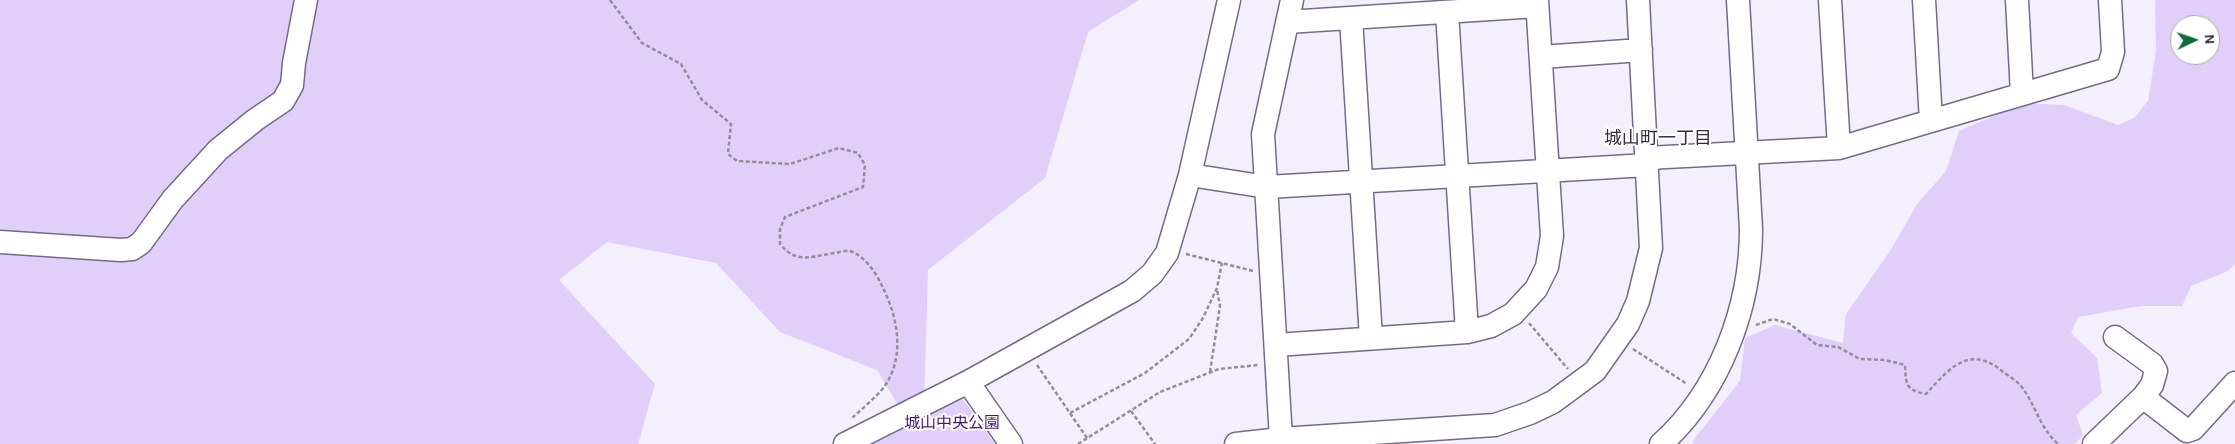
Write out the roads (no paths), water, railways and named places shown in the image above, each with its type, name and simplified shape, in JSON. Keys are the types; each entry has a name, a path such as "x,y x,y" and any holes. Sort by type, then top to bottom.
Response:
{"street":[{"path":"0,242 121,250 138,245 173,199 218,150 255,120 283,101 292,86 294,63 306,0"},
{"path":"846,444 968,382 1132,291 1152,274 1168,250 1190,175 1229,0"},
{"path":"1281,439 1263,134 1292,0"},
{"path":"1236,444 1281,439 1497,434 1553,402 1595,370 1628,324 1638,301 1651,248 1648,162 1638,0"},
{"path":"1673,440 1703,394 1732,334 1743,298 1751,254 1738,0"},
{"path":"1830,0 1839,148"},
{"path":"1924,0 1932,121"},
{"path":"2017,0 2022,94"},
{"path":"1190,175 1267,187 1548,170 1747,153 1839,148 2108,69 2113,52 2110,0"},
{"path":"1276,354 1371,338 1467,332 1491,326 1518,310 1536,289 1550,254 1552,236 1537,3 1447,12 1287,22"},
{"path":"1447,12 1467,332"},
{"path":"1351,18 1371,338"},
{"path":"1541,57 1641,50"},
{"path":"2094,444 2143,397 2152,385 2156,371 2152,364 2115,337"},
{"path":"968,382 1011,444"},
{"path":"2143,397 2186,431 2193,429 2235,383"}],"district":[{"name":"城山町一丁目","path":"1658,139"}],"park label":[{"name":"城山中央公園","path":"952,423"}]}
